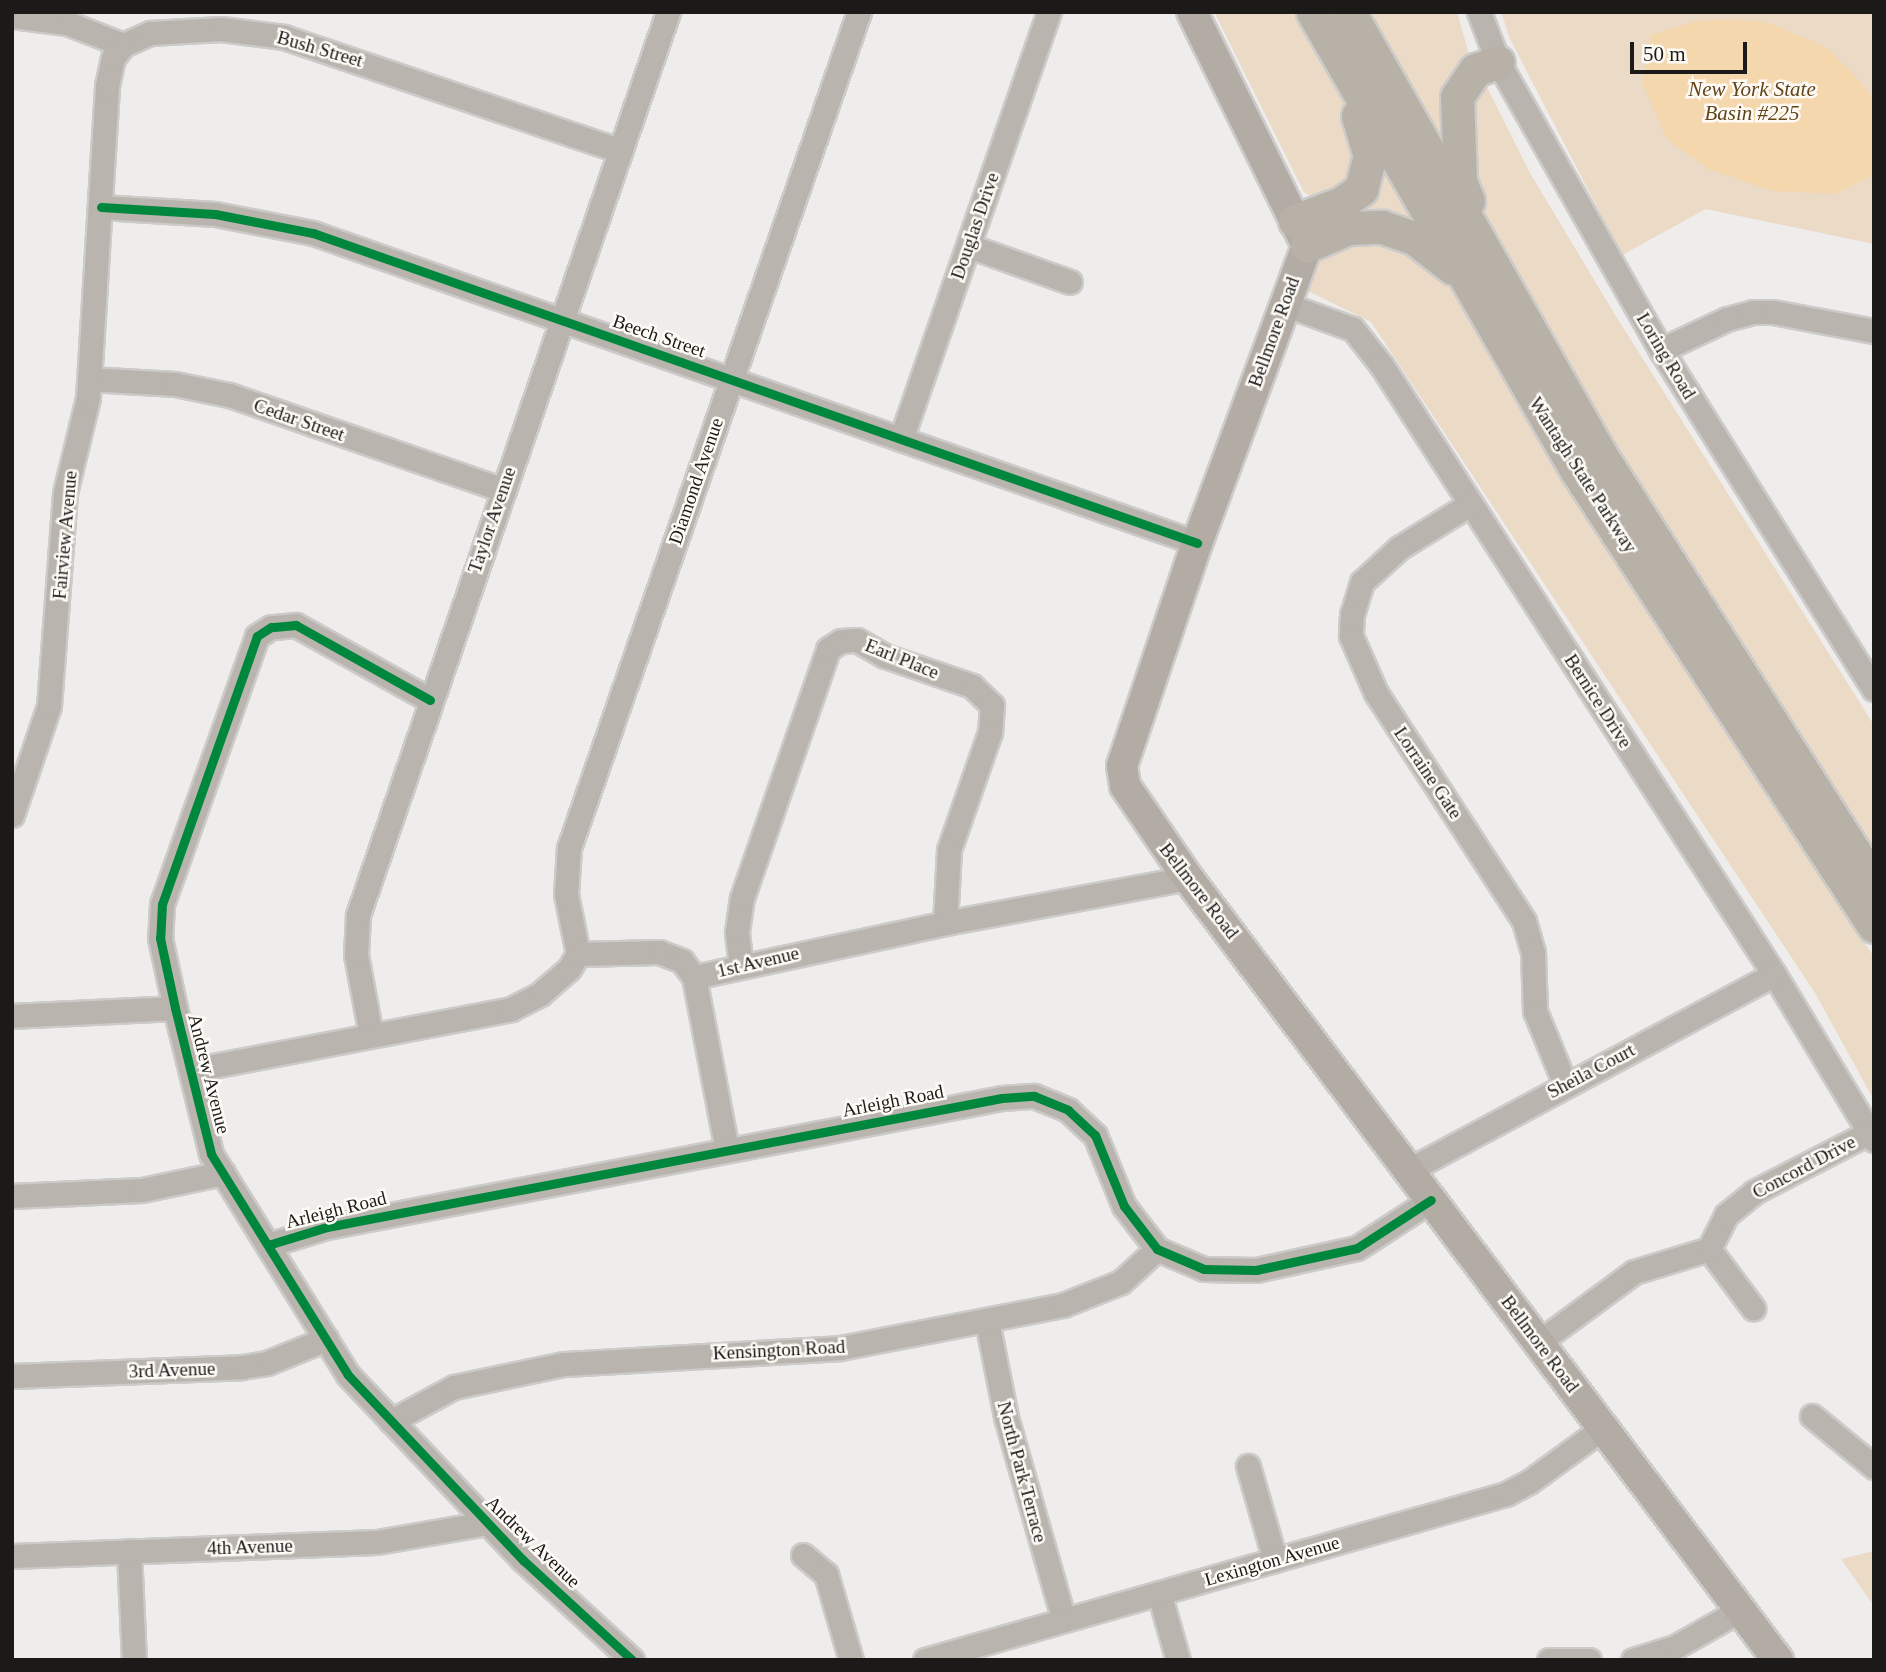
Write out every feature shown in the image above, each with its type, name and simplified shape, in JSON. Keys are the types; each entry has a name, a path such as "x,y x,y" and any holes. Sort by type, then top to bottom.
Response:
{"highway":[{"name":"Wantagh State Parkway","path":"1349,12 1577,471 1874,926"},
{"path":"1301,233 1361,189 1369,165 1368,140 1316,18"},
{"name":"Wantagh State Parkway","path":"1316,18 1477,270 1600,454 1874,883"},
{"path":"1477,270 1460,181 1456,135 1457,97 1467,79 1498,62"},
{"path":"1301,233 1382,227 1414,238 1477,270"}],"main road":[{"path":"1192,12 1301,233"},
{"name":"Bellmore Road","path":"1301,233 1284,304 1197,543 1122,766 1133,804 1778,1660"}],"street":[{"name":"Taylor Avenue","path":"371,1035 356,955 358,915 668,12"},
{"name":"Diamond Avenue","path":"578,954 566,894 569,848 859,12"},
{"name":"Douglas Drive","path":"901,439 1049,12"},
{"name":"Loring Road","path":"1479,12 1498,62 1661,350 1874,689"},
{"path":"12,16 67,23 123,45"},
{"name":"Bush Street","path":"123,45 150,33 209,30 284,37 620,151"},
{"name":"Fairview Avenue","path":"12,816 49,706 65,493 88,398 107,86 113,58 123,45"},
{"name":"Beech Street","path":"101,207 260,220 313,233 1197,543"},
{"path":"969,246 1070,282"},
{"name":"Bernice Drive","path":"1284,304 1353,329 1382,366 1774,974 1872,1136"},
{"path":"1661,350 1727,319 1753,312 1773,312 1874,331"},
{"name":"Cedar Street","path":"89,379 175,384 229,395 503,490"},
{"name":"Lorraine Gate","path":"1470,504 1399,548 1362,582 1352,614 1351,636 1376,693 1524,921 1533,952 1535,1011 1565,1084"},
{"name":"Andrew Avenue","path":"430,700 296,625 271,627 257,636 162,904 160,938 174,1008 192,1070 195,1105 211,1154 348,1375 487,1523 632,1660"},
{"name":"Earl Place","path":"741,966 737,932 742,898 828,649 841,640 857,640 885,656 972,686 992,705 990,732 949,850 946,923"},
{"name":"1st Avenue","path":"578,954 659,952 682,961 694,977 946,923 1188,878"},
{"path":"192,1070 511,1009 540,994 569,969 578,954"},
{"name":"Sheila Court","path":"1409,1170 1774,974"},
{"path":"694,977 727,1150"},
{"path":"12,1016 174,1008"},
{"name":"Arleigh Road","path":"268,1245 327,1227 1002,1098 1034,1096 1068,1110 1095,1135 1124,1206 1157,1249 1204,1269 1256,1270 1357,1248 1431,1200"},
{"name":"Concord Drive","path":"1709,1249 1726,1215 1754,1192 1872,1136"},
{"path":"12,1196 142,1190 223,1173"},
{"name":"Kensington Road","path":"391,1421 454,1387 564,1364 840,1348 1085,1300 1121,1282 1157,1249"},
{"path":"1539,1342 1634,1272 1709,1249 1753,1308"},
{"name":"North Park Terrace","path":"987,1321 1006,1417 1064,1620"},
{"name":"3rd Avenue","path":"12,1376 242,1367 267,1363 326,1339"},
{"path":"1812,1416 1874,1467"},
{"name":"Lexington Avenue","path":"925,1660 1506,1494 1530,1482 1603,1427"},
{"path":"1248,1465 1275,1560"},
{"name":"4th Avenue","path":"12,1556 377,1542 487,1523"},
{"path":"129,1551 134,1660"},
{"path":"803,1555 826,1574 851,1660"},
{"path":"1158,1593 1178,1660"},
{"path":"1633,1660 1675,1647 1740,1610"},
{"path":"1549,1660 1589,1660"}],"shaded area":[{"path":"1214,12 1298,12 1360,129 1358,172 1339,191 1312,197 1304,192"},
{"path":"1357,12 1457,12 1470,57 1456,69 1446,95 1446,147 1440,150"},
{"path":"1501,12 1874,12 1874,244 1706,209 1622,255 1510,39"},
{"path":"1474,79 1486,85 1530,173 1617,318 1874,725 1874,856 1641,491 1483,220 1468,160"},
{"path":"1380,162 1430,232 1345,217"},
{"path":"1366,234 1439,266 1649,609 1874,957 1874,1100 1815,993 1371,322 1304,289 1318,259"},
{"path":"1874,1551 1874,1606 1841,1559"}],"water":[{"name":"New York State Basin #225","path":"1730,19 1769,23 1826,47 1855,76 1874,100 1871,176 1835,194 1772,191 1708,169 1667,139 1642,82 1651,35 1697,21"}],"cycle path":[{"path":"101,207 215,214 313,233 1197,543"},
{"path":"430,700 296,625 271,627 257,636 162,904 160,938 211,1154 348,1375 523,1560 632,1660"},
{"path":"268,1245 327,1227 1002,1098 1034,1096 1068,1110 1095,1135 1124,1206 1157,1249 1204,1269 1256,1270 1357,1248 1431,1200"}]}
